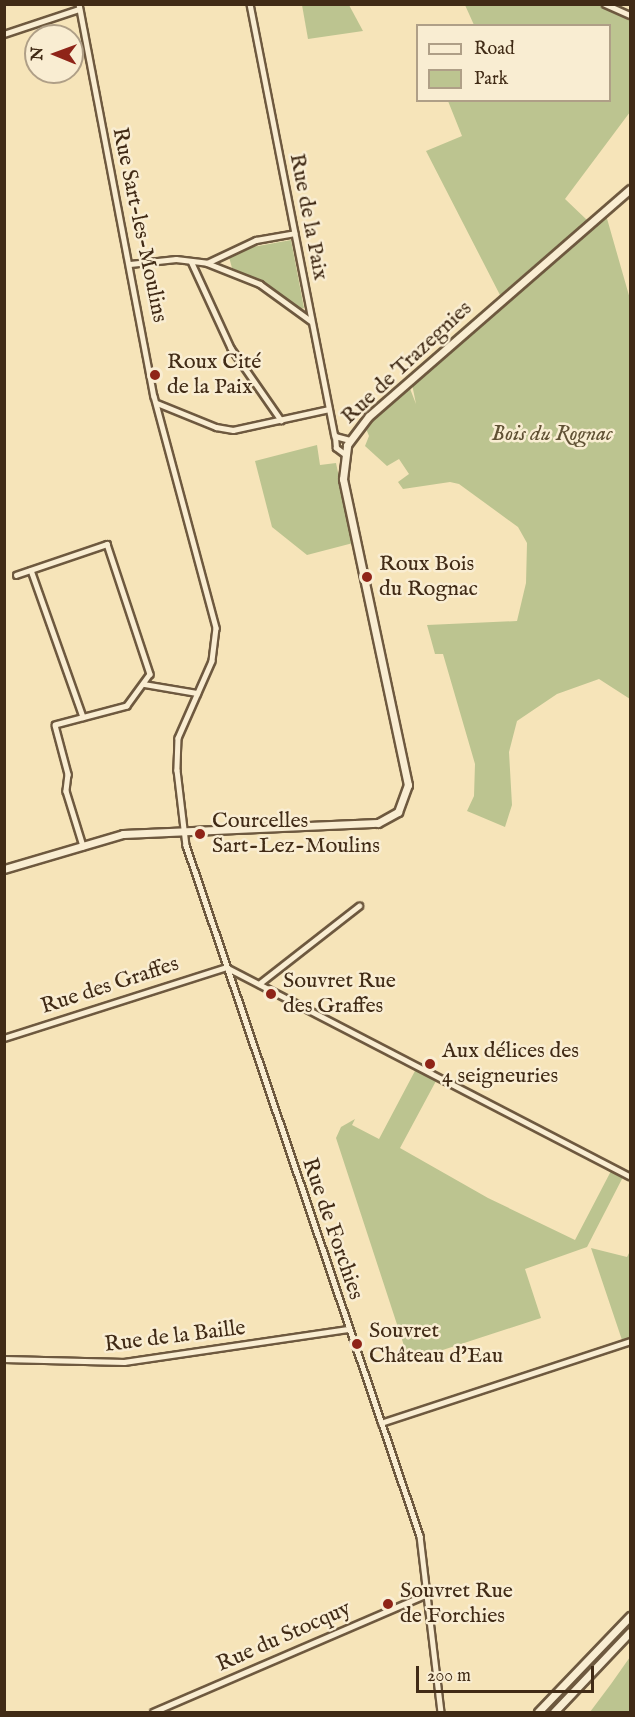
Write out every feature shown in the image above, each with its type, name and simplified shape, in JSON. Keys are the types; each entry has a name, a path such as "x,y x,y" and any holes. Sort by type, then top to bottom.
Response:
{"main road":[{"name":"Rue de Trazegnies","path":"184,830 380,823 395,815 405,800 407,782 343,479 345,454 350,440 369,416 630,189"},
{"path":"4,870 123,834 184,830"},
{"path":"538,1713 630,1616"},
{"path":"554,1713 630,1632"}],"street":[{"name":"Rue de la Paix","path":"250,4 336,448 345,454"},
{"path":"605,4 630,15"},
{"path":"4,34 79,7"},
{"name":"Rue Sart-les-Moulins","path":"79,7 157,403 216,628 212,661 182,724 177,752 184,830"},
{"path":"207,263 256,240 294,233"},
{"path":"191,261 231,348 281,420"},
{"path":"130,264 191,261 207,263 260,284 311,321"},
{"path":"157,403 216,427 233,430 329,408"},
{"path":"335,436 350,440"},
{"path":"16,575 107,544 150,674 127,706 55,725 68,774 66,791 83,846"},
{"path":"32,570 83,717"},
{"path":"144,684 197,693"},
{"name":"Rue de Forchies","path":"184,830 226,967 420,1536 429,1593 441,1713"},
{"path":"259,984 358,906"},
{"path":"226,967 630,1176"},
{"name":"Rue des Graffes","path":"4,1038 226,967"},
{"name":"Rue de la Baille","path":"4,1359 124,1362 348,1329"},
{"path":"381,1423 630,1341"},
{"name":"Rue du Stocquy","path":"153,1713 429,1593"}],"green space":[{"path":"302,5 349,5 363,31 308,39"},
{"path":"465,5 600,5 630,17 630,112 565,199 587,220 500,295 426,151 462,136 448,102 611,102 611,24 474,24"},
{"name":"Bois du Rognac","path":"606,215 630,299 630,699 599,679 557,694 517,721 509,752 512,805 505,827 467,811 474,796 475,764 443,654 435,654 427,625 517,621 526,583 527,543 518,527 459,484 450,482 403,489 398,482 409,474 399,459 387,466 365,446 369,436 365,426 409,386 416,404 412,384"},
{"path":"291,240 304,308 298,310 268,284 232,268 229,257 253,247"},
{"path":"317,445 320,465 336,463 353,543 307,555 272,527 255,461"},
{"path":"416,1069 436,1081 400,1148 488,1198 575,1240 611,1171 623,1177 587,1247 525,1269 541,1318 409,1361 336,1138 341,1127 355,1119 352,1125 379,1139"},
{"path":"591,1248 627,1257 630,1251 630,1337 622,1340"},
{"path":"630,1657 630,1712 590,1712 611,1684"}],"place":[{"name":"Roux Cité de la Paix","path":"155,375"},
{"name":"Roux Bois du Rognac","path":"367,577"},
{"name":"Courcelles Sart-Lez-Moulins","path":"200,834"},
{"name":"Souvret Rue des Graffes","path":"271,994"},
{"name":"Aux délices des 4 seigneuries","path":"430,1064"},
{"name":"Souvret Château d'Eau","path":"357,1344"},
{"name":"Souvret Rue de Forchies","path":"388,1604"}]}
